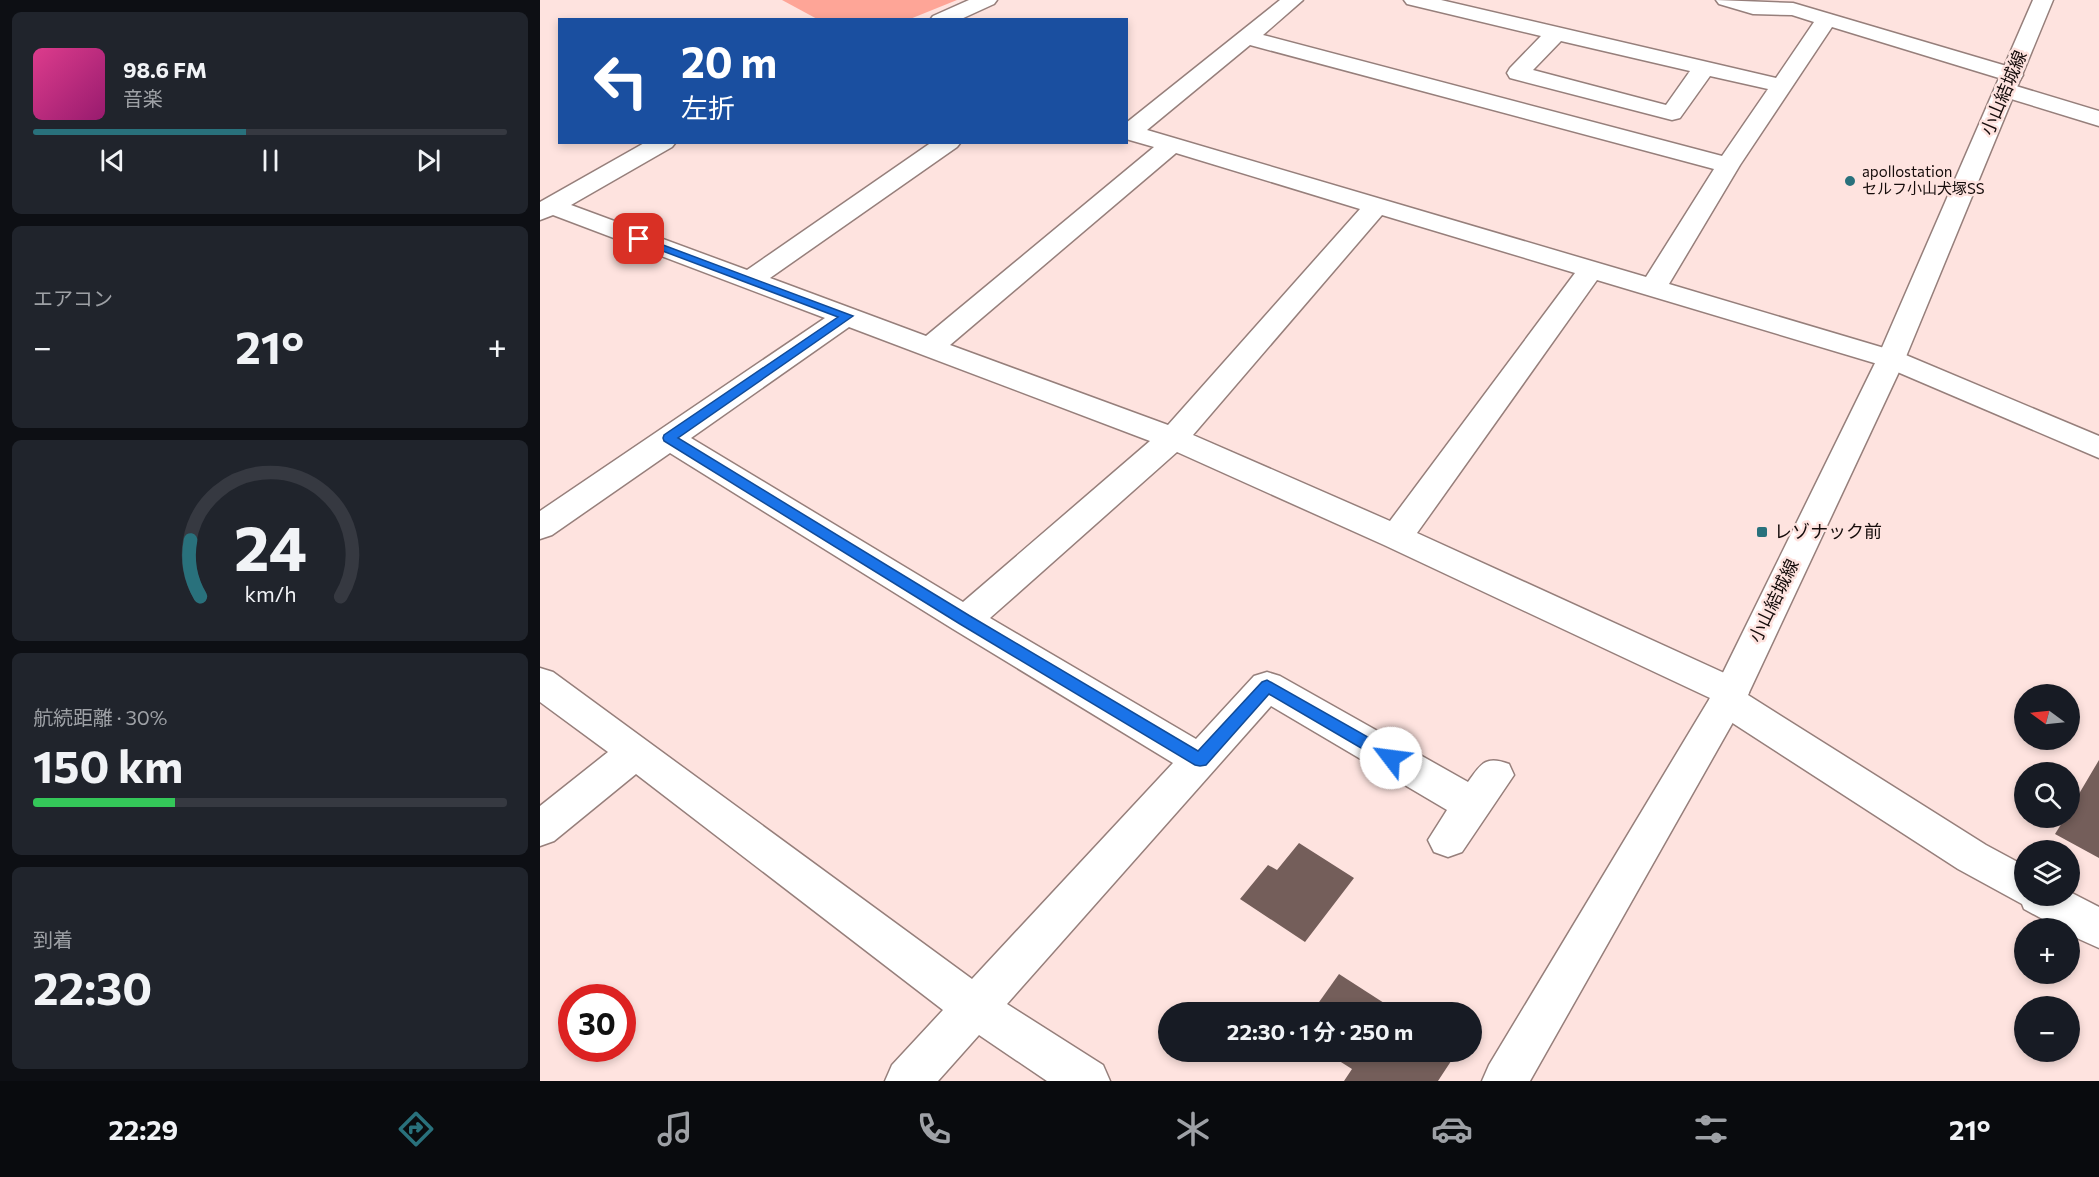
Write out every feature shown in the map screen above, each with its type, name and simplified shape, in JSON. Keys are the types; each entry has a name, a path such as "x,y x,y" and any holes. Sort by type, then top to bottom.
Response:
{"street":[{"path":"945,18 987,0"},
{"path":"1128,132 1293,0"},
{"path":"1414,0 1782,87"},
{"path":"1726,0 1753,8 1793,3 1827,19 2009,82 2099,119"},
{"name":"小山結城線","path":"1505,1081 1729,697 1891,359 2043,0"},
{"path":"1653,288 1728,165 1827,19"},
{"path":"1556,33 1518,73 1672,113 1704,68"},
{"path":"1248,38 1728,165"},
{"path":"1128,132 1891,359 2099,448"},
{"path":"545,209 660,144"},
{"path":"750,280 946,144"},
{"path":"930,347 1171,145"},
{"path":"965,620 1173,438 1376,206"},
{"path":"545,209 750,280 1173,438 1396,537 1729,697 1972,857 2014,881"},
{"path":"1396,537 1591,270"},
{"path":"540,527 847,316"},
{"path":"669,438 965,620 1200,760"},
{"path":"540,682 974,1007 1087,1081"},
{"path":"908,1081 1267,686 1484,790 1448,840"},
{"path":"540,829 636,752"},
{"path":"2058,906 2099,929"}],"shaded area":[{"path":"782,0 957,0 912,18 815,18"}],"building":[{"path":"2099,760 2099,858 2080,848 2080,840 2066,840 2055,834 2059,828 2080,828 2080,792"},
{"path":"1299,843 1354,878 1305,942 1240,899 1268,865 1277,870"},
{"path":"1339,974 1382,1002 1319,1002"},
{"path":"1341,1062 1450,1062 1438,1081 1344,1081 1352,1069"}],"place":[{"name":"apollostation セルフ小山犬塚SS","path":"1850,181"},
{"name":"レゾナック前","path":"1762,532"}],"route":[{"path":"639,239 847,316 669,438 965,620 1200,760 1267,686 1391,758"}]}
